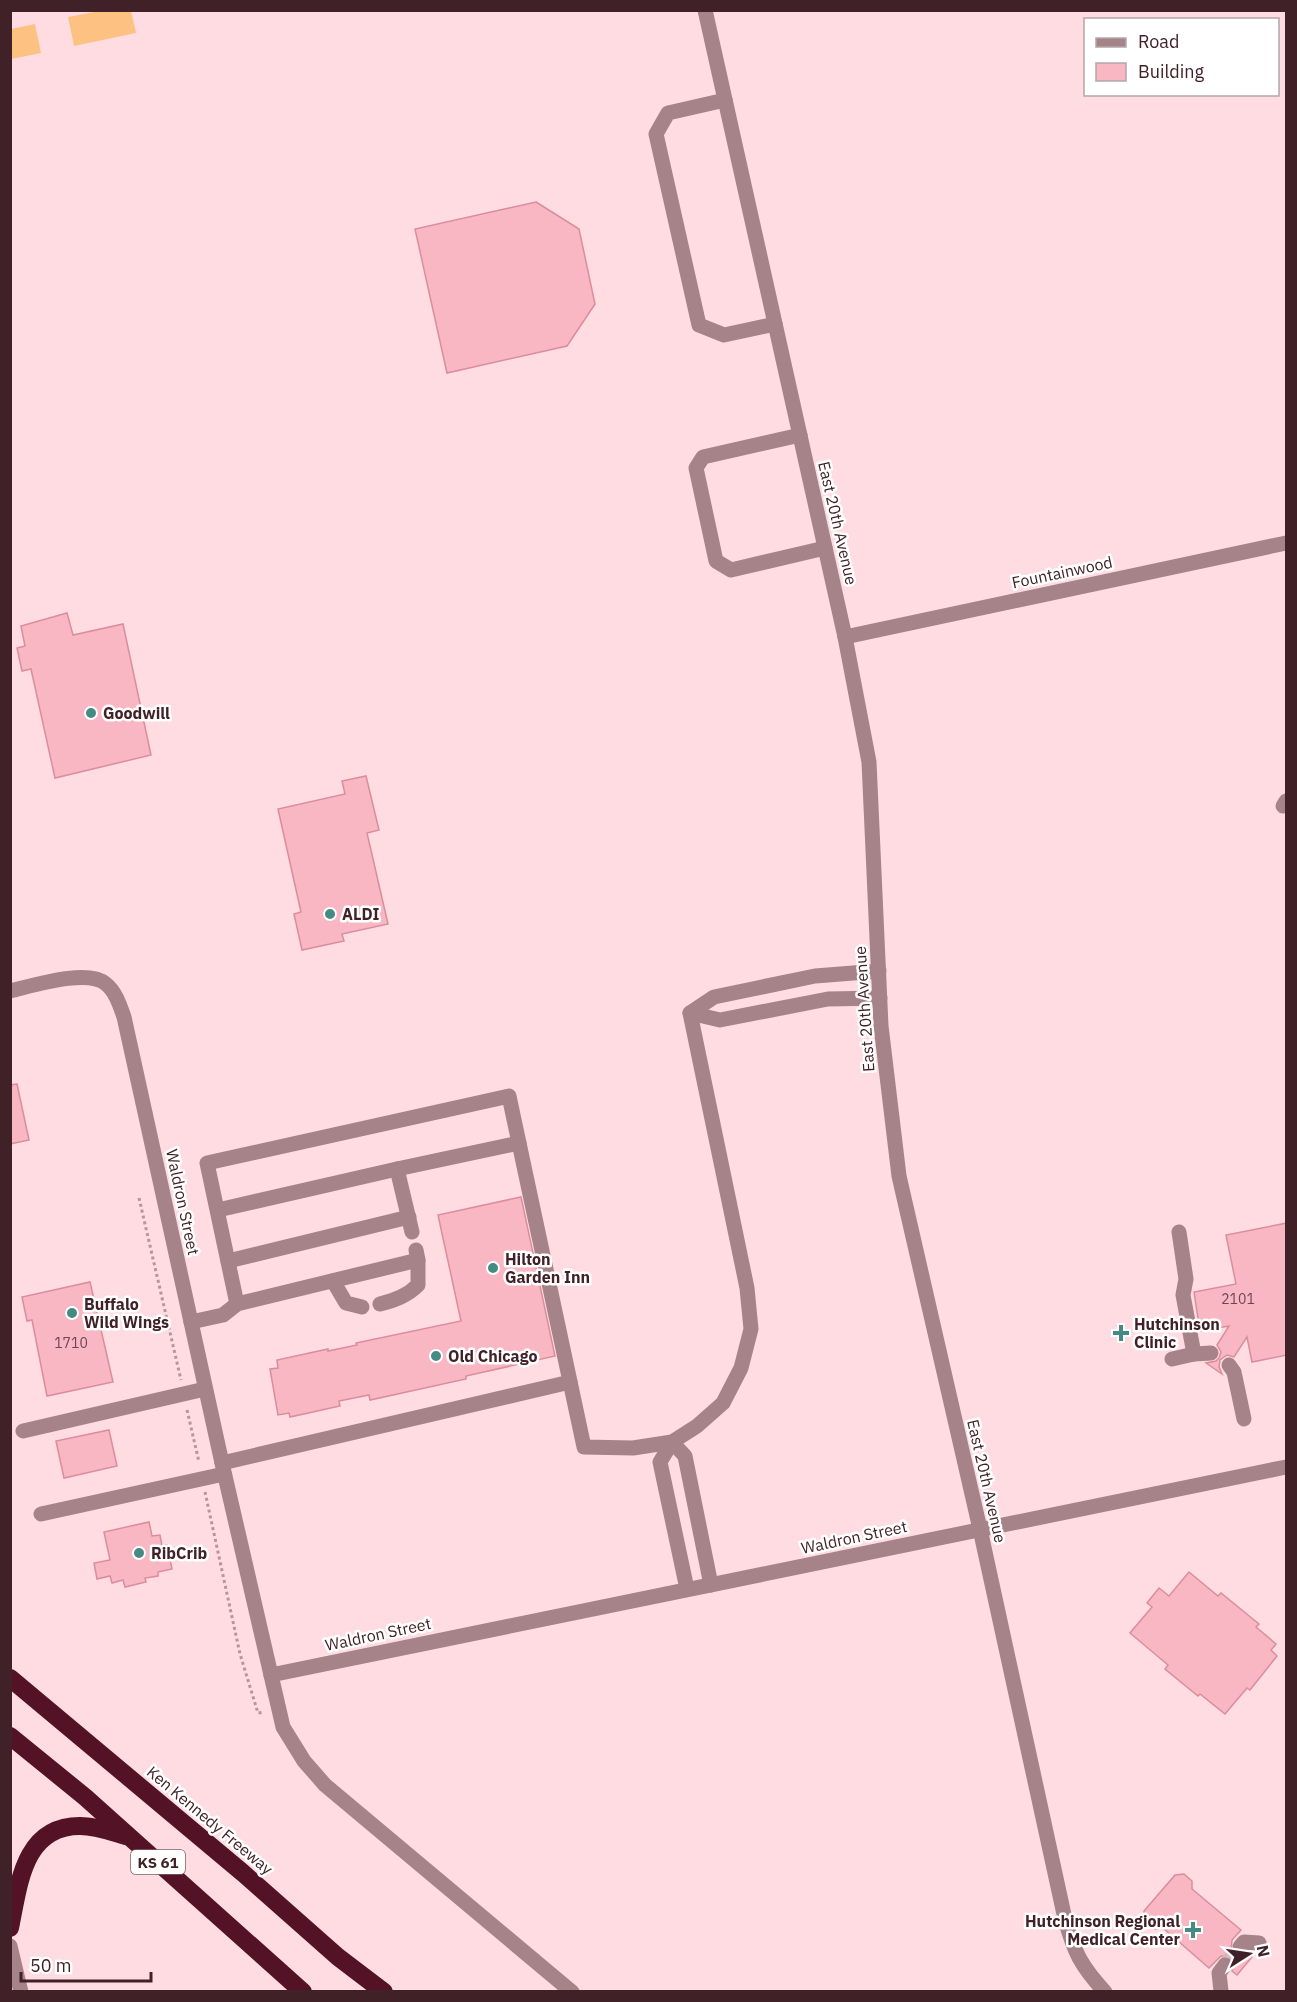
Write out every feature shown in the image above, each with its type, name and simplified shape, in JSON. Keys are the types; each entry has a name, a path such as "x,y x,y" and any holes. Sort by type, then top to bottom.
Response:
{"highway":[{"name":"Ken Kennedy Freeway","path":"10,1678 243,1873 339,1957 384,1992"},
{"path":"10,1699 32,1702 48,1709"},
{"name":"KS 61","path":"10,1736 85,1797 303,1992"},
{"path":"10,1928 22,1869 39,1842 58,1829 82,1826 129,1837"}],"street":[{"name":"East 20th Avenue","path":"705,10 845,637 869,762 881,1026 899,1176 980,1529 1065,1919 1073,1948 1086,1972 1105,1992"},
{"path":"725,100 668,113 656,134 699,325 724,335 775,324"},
{"path":"800,435 703,457 696,468 716,561 731,570 825,548"},
{"name":"Fountainwood","path":"845,637 1287,543"},
{"path":"690,1013 714,997 815,976 879,971"},
{"name":"Waldron Street","path":"10,991 49,981 85,979 106,983 118,1000 271,1675 1287,1467"},
{"path":"690,1013 720,1020 828,999 880,998"},
{"path":"237,1304 207,1163 509,1096 584,1447 633,1448 672,1442 697,1426 723,1403 741,1368 751,1329 747,1288 690,1013"},
{"path":"218,1210 397,1168 519,1143"},
{"path":"228,1261 410,1225 397,1168"},
{"path":"1179,1232 1186,1279 1183,1295 1194,1353"},
{"path":"191,1322 223,1315 237,1304 333,1281 417,1255 418,1285 410,1293 380,1304"},
{"path":"333,1281 345,1303 362,1307"},
{"path":"1172,1359 1194,1353 1211,1353"},
{"path":"1229,1365 1234,1372 1244,1419"},
{"path":"41,1514 202,1479 223,1468 570,1382"},
{"path":"23,1431 206,1389"},
{"path":"672,1442 685,1456 711,1585"},
{"path":"672,1442 660,1462 687,1589"},
{"path":"271,1675 283,1727 304,1761 325,1785 572,1992"},
{"path":"1240,1947 1244,1942 1259,1943"},
{"path":"10,1946 21,1992"},
{"path":"1221,1991 1219,1972 1225,1965"}],"path":[{"path":"139,1198 240,1654 258,1713 265,1711"}],"shaded area":[{"path":"99,11 131,11 136,33 74,46 68,17"},
{"path":"35,24 41,53 11,59 11,29"}],"building":[{"path":"536,202 579,229 595,304 567,346 447,373 415,229"},
{"name":"Goodwill","path":"67,613 73,635 123,624 151,755 55,778 31,669 22,671 17,648 25,646 21,626"},
{"path":"366,776 379,830 367,833 388,924 342,934 344,941 302,950 294,914 301,912 278,809 345,794 342,781"},
{"path":"17,1084 29,1140 10,1144 10,1085"},
{"name":"Hilton Garden Inn","path":"521,1197 555,1356 370,1400 369,1395 339,1401 340,1406 290,1417 289,1413 278,1415 270,1369 278,1368 277,1360 357,1345 356,1343 461,1321 438,1215"},
{"path":"1287,1223 1287,1355 1252,1362 1247,1337 1234,1357 1227,1355 1220,1360 1219,1367 1222,1374 1206,1363 1219,1358 1221,1352 1217,1345 1229,1326 1200,1331 1194,1292 1236,1284 1226,1235"},
{"path":"90,1282 113,1382 47,1396 32,1320 27,1321 22,1297"},
{"path":"109,1430 117,1466 64,1478 56,1441"},
{"name":"RibCrib","path":"149,1522 152,1536 160,1535 162,1546 167,1545 172,1569 158,1572 158,1576 145,1578 146,1582 125,1587 123,1580 112,1583 110,1576 97,1579 94,1563 110,1560 104,1532"},
{"path":"1189,1572 1218,1596 1221,1593 1259,1624 1256,1627 1276,1644 1271,1650 1277,1656 1250,1690 1247,1688 1225,1714 1200,1694 1198,1696 1165,1669 1168,1665 1130,1633 1152,1607 1147,1603 1159,1588 1169,1596"},
{"path":"1184,1874 1192,1881 1192,1889 1241,1930 1232,1940 1231,1951 1238,1956 1248,1953 1252,1957 1237,1975 1232,1971 1234,1962 1230,1957 1221,1956 1209,1968 1163,1928 1155,1929 1145,1920 1144,1911 1175,1875"}],"tunnel":[{"path":"1225,1965 1240,1947"}],"place":[{"name":"Goodwill","path":"91,713"},
{"name":"ALDI","path":"330,914"},
{"name":"Hilton Garden Inn","path":"493,1268"},
{"name":"Buffalo Wild Wings","path":"72,1313"},
{"name":"Hutchinson Clinic","path":"1121,1333"},
{"name":"Old Chicago","path":"436,1356"},
{"name":"RibCrib","path":"139,1553"},
{"name":"Hutchinson Regional Medical Center","path":"1193,1930"}]}
